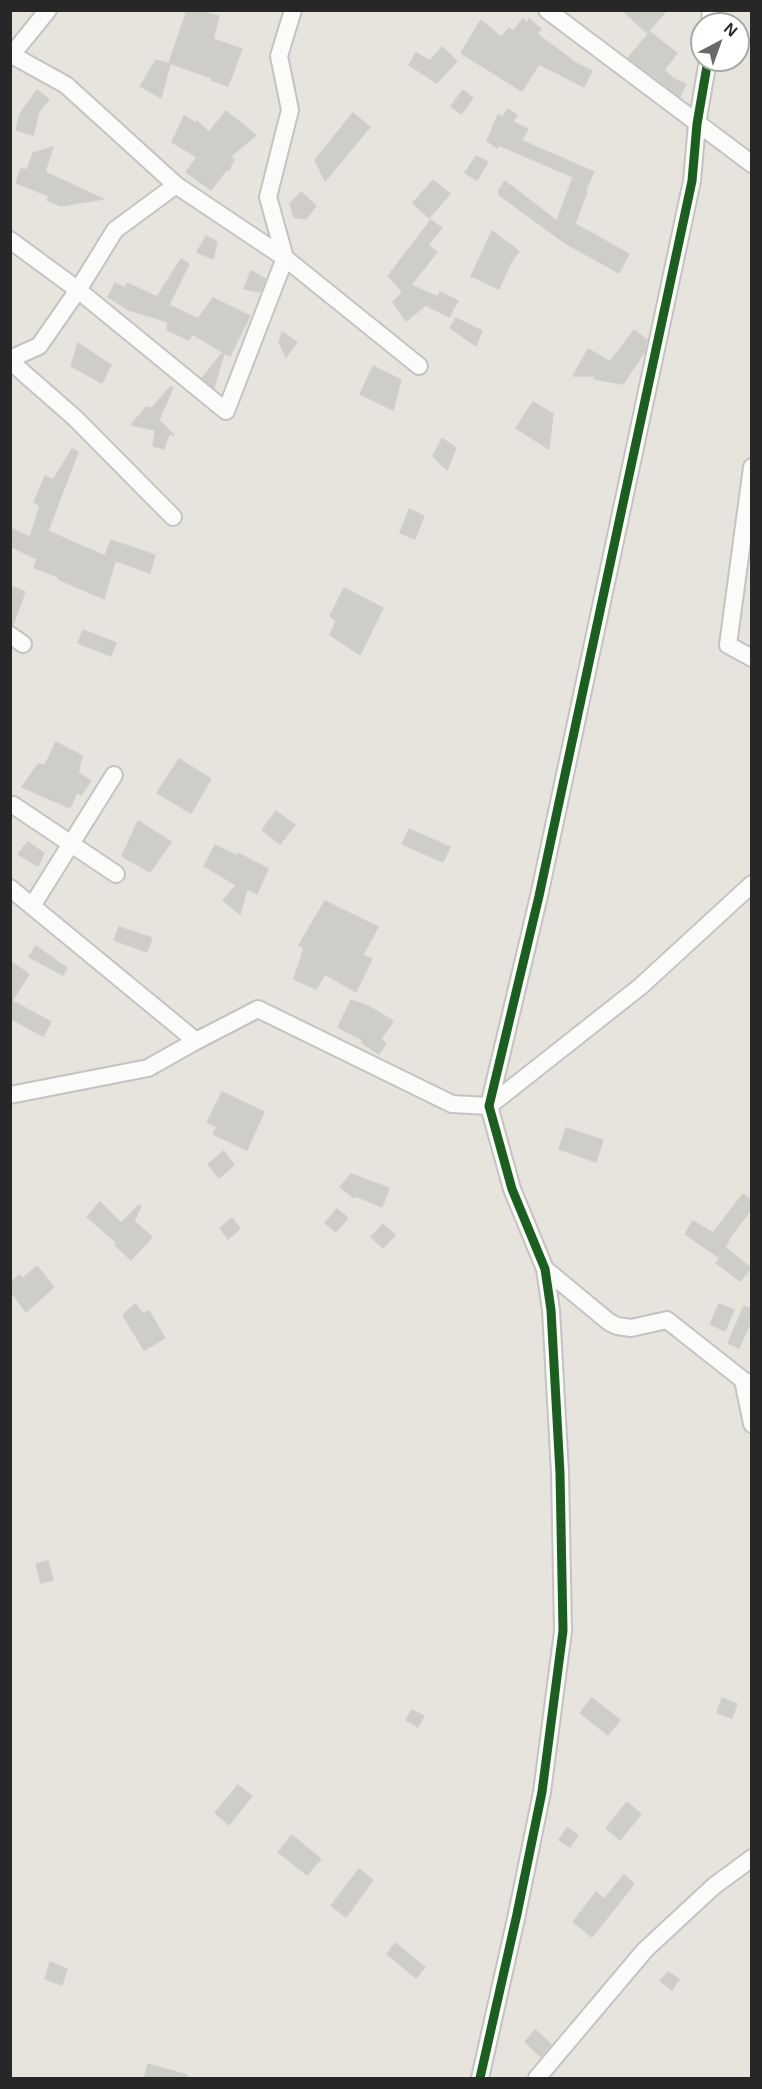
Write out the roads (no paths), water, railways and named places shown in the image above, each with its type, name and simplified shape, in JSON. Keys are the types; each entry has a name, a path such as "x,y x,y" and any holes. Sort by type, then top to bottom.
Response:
{"street":[{"path":"48,10 11,56 66,85 176,185 285,258 419,366"},
{"path":"10,240 78,290 226,411 285,258 268,197 290,110 279,56 293,10"},
{"path":"547,10 752,164"},
{"path":"480,2079 542,1792 563,1631 560,1473 551,1310 545,1269 513,1189 489,1106 539,896 692,181 697,124 706,72"},
{"path":"173,517 75,418 10,360 39,346 78,290 115,230 176,185"},
{"path":"752,467 728,645 752,658"},
{"path":"32,906 114,775"},
{"path":"13,805 116,873"},
{"path":"10,1095 148,1068 258,1009 452,1104 489,1106 641,986 752,884"},
{"path":"10,888 196,1041"},
{"path":"545,1269 609,1322 617,1326 631,1328 667,1320 747,1382 752,1424"},
{"path":"537,2079 645,1950 714,1886 752,1858"}]}
